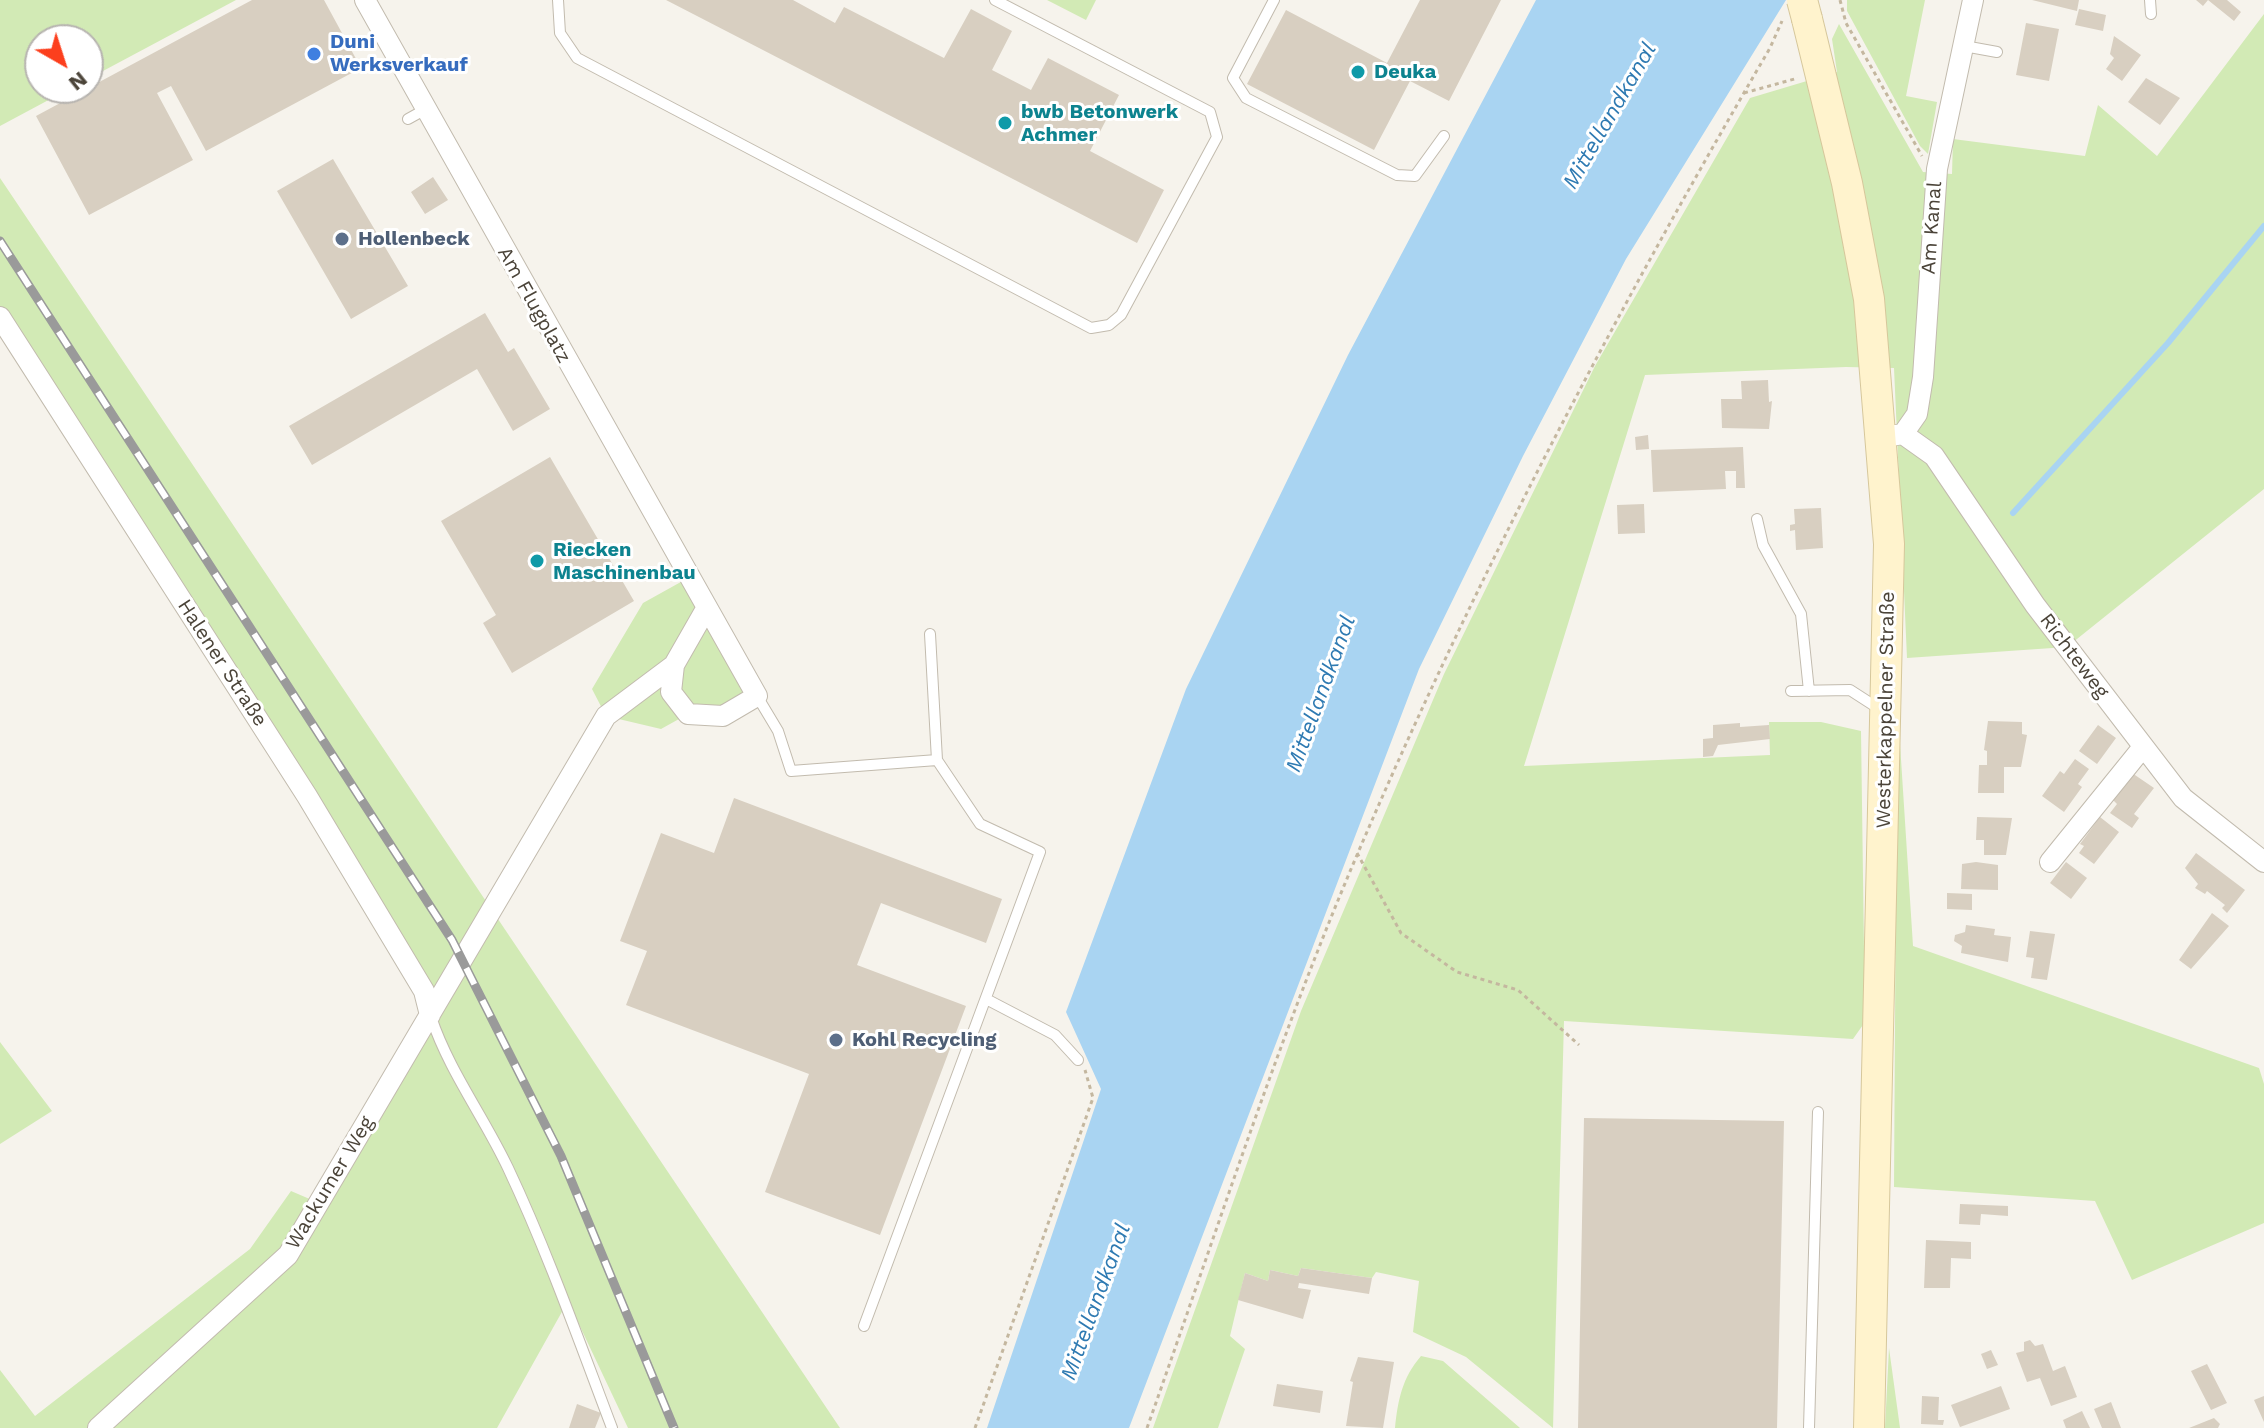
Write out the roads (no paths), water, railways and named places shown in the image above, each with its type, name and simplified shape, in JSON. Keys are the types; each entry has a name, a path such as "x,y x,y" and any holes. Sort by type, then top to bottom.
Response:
{"main road":[{"name":"Westerkappelner Straße","path":"1800,10 1847,183 1893,435 1869,1428"}],"street":[{"name":"Am Flugplatz","path":"365,0 417,114 757,696"},
{"name":"Am Kanal","path":"1893,435 1917,414 1923,377 1937,169 1973,0"},
{"name":"Halener Straße","path":"0,317 307,796 424,991 430,1015"},
{"name":"Richteweg","path":"1893,435 1934,456 2035,605 2183,798 2264,862"},
{"path":"430,1015 606,716 674,665 706,609"},
{"path":"674,665 671,692 688,714 723,716 757,696"},
{"path":"2050,862 2143,747"},
{"name":"Wackumer Weg","path":"98,1428 288,1255 430,1015"}],"lane":[{"path":"558,0 560,33 577,58 1091,328 1109,325 1121,315 1217,137 1210,112 995,0"},
{"path":"1274,0 1233,78 1246,98 1397,175 1415,176 1444,136"},
{"path":"2150,0 2151,14"},
{"path":"1964,46 1997,52"},
{"path":"1757,519 1763,545 1801,614 1809,691"},
{"path":"864,1326 988,1000 1040,852 980,824 937,760 930,634"},
{"path":"1791,691 1850,690 1886,713"},
{"path":"757,696 778,731 791,771 937,760"},
{"path":"988,1000 1055,1035 1078,1060"},
{"path":"430,1015 441,1046 493,1137 530,1215 612,1428"},
{"path":"1809,1428 1818,1112"}],"water":[{"name":"Mittellandkanal","path":"1536,0 1786,0 1626,259 1523,456 1419,669 1129,1428 987,1428 1101,1089 1066,1012 1186,689 1348,355"}],"waterway":[{"path":"2013,513 2168,343 2264,226"}],"railway":[{"path":"0,241 452,940 561,1156 674,1428"}],"place":[{"name":"Duni Werksverkauf","path":"314,54"},
{"name":"Deuka","path":"1358,72"},
{"name":"bwb Betonwerk Achmer","path":"1005,123"},
{"name":"Hollenbeck","path":"342,239"},
{"name":"Riecken Maschinenbau","path":"537,561"},
{"name":"Kohl Recycling","path":"836,1040"}]}
